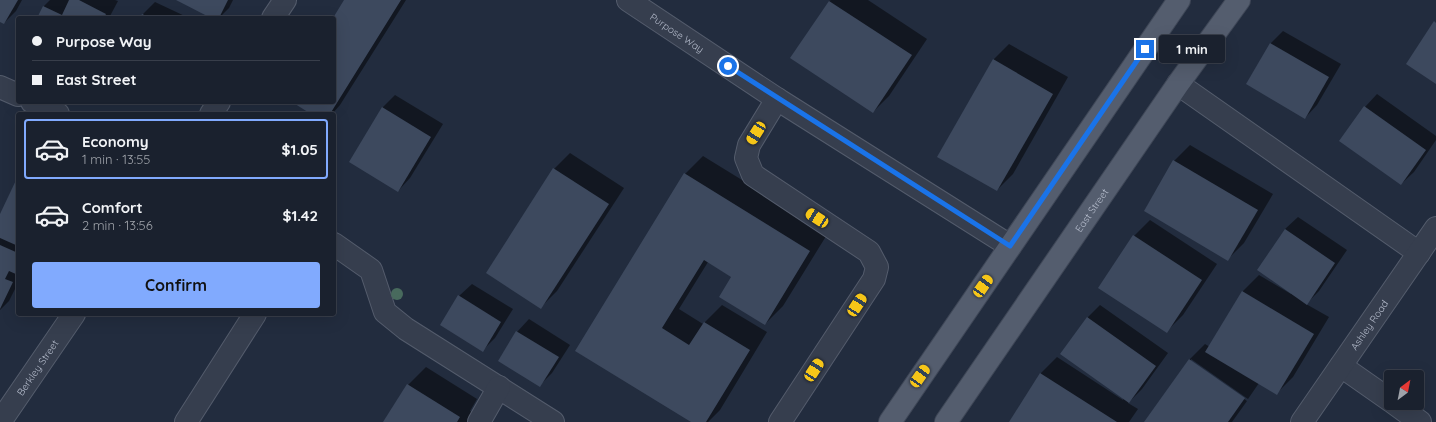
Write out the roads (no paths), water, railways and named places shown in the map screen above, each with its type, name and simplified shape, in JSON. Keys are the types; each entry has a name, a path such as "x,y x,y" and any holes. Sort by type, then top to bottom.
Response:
{"main road":[{"path":"890,422 1179,0"},
{"name":"East Street","path":"946,422 1178,84 1239,0"}],"street":[{"path":"274,16 285,0"},
{"name":"Purpose Way","path":"628,0 777,99 1010,246"},
{"path":"1178,84 1419,253"},
{"path":"0,87 16,94"},
{"path":"777,99 749,145 746,158 753,175 869,252 877,267 874,279 780,422"},
{"path":"36,104 54,112"},
{"name":"Ashley Road","path":"1302,422 1436,228"},
{"path":"336,245 371,270 385,312 406,328 553,422"},
{"name":"Berkley Street","path":"0,422 73,316"},
{"path":"186,422 254,316"},
{"path":"1341,366 1384,396"},
{"path":"479,422 499,387"},
{"path":"1404,410 1420,422"}]}
